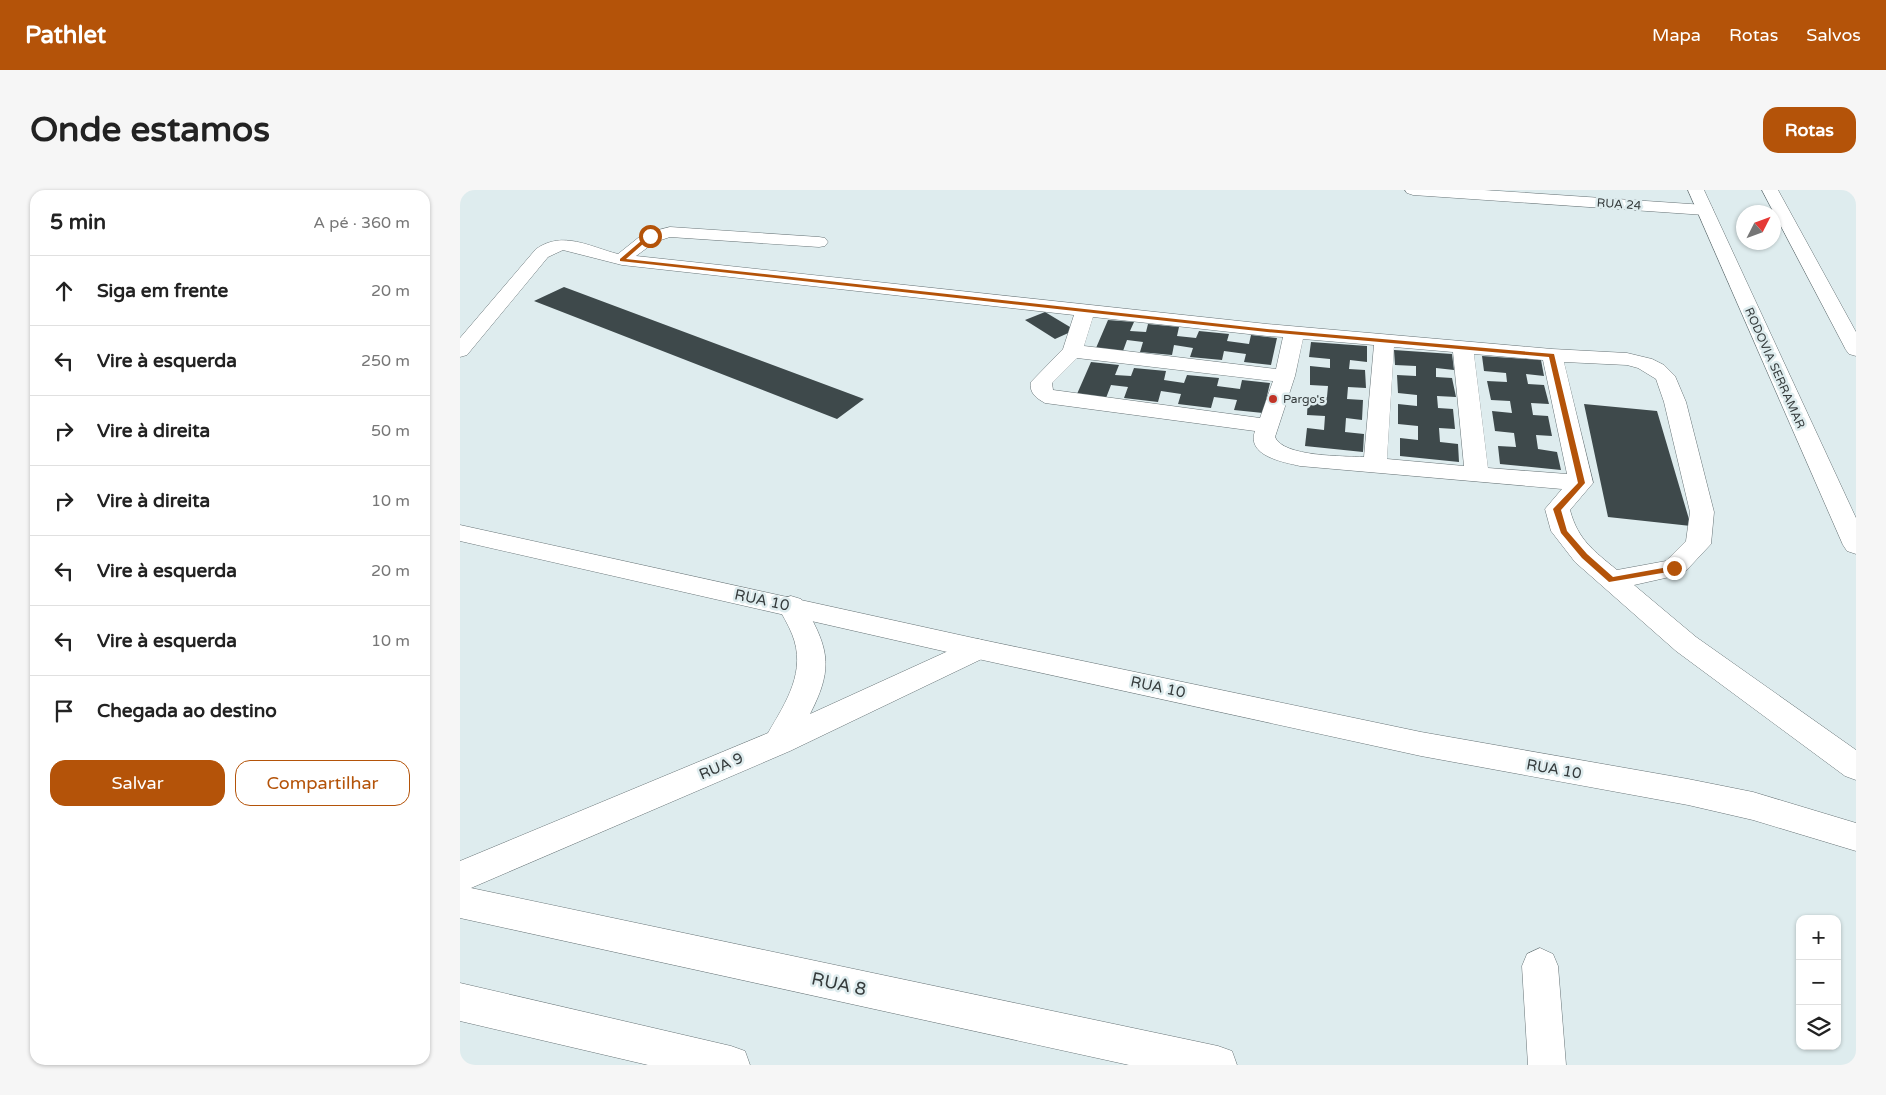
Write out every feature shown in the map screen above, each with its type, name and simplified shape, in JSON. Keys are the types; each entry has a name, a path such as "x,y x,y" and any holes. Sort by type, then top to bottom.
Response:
{"street":[{"name":"RUA 24","path":"1413,190 1476,192 1705,210"},
{"name":"RODOVIA SERRAMAR","path":"1696,190 1856,545"},
{"path":"1770,190 1856,350"},
{"path":"622,260 644,240 659,233 670,232 819,242"},
{"path":"460,351 524,273 548,248 560,244 574,245 622,260 1294,333 1552,355 1627,359 1645,363 1665,376 1675,402 1702,512 1698,544 1674,568 1612,580"},
{"path":"1085,310 1072,351 1042,382 1041,388 1044,394 1053,398 1269,426"},
{"path":"1294,333 1285,376 1264,437 1266,444 1276,453 1300,459 1581,483"},
{"path":"1375,465 1384,341"},
{"path":"1463,348 1476,475"},
{"path":"1072,351 1285,376"},
{"path":"1552,355 1581,483"},
{"path":"1581,483 1557,509 1563,531 1584,556 1686,644 1856,767"},
{"name":"RUA 10","path":"460,533 978,649 1421,744 1688,792 1753,806 1856,837"},
{"path":"779,742 808,689 813,663 808,639 791,606"},
{"name":"RUA 9","path":"460,878 779,742 978,649"},
{"name":"RUA 8","path":"460,902 1218,1065"},
{"path":"1540,966 1546,1065"},
{"path":"460,1002 731,1065"}],"building":[{"path":"564,287 864,399 837,419 534,301"},
{"path":"1045,312 1075,330 1055,339 1025,320"},
{"path":"1108,320 1134,322 1130,331 1146,332 1148,324 1179,327 1177,336 1196,338 1199,331 1229,334 1227,341 1249,344 1251,335 1277,338 1271,365 1244,362 1246,354 1224,351 1222,360 1190,357 1193,348 1174,345 1172,355 1140,352 1143,342 1127,340 1123,351 1096,348"},
{"path":"1311,342 1367,346 1367,362 1350,360 1349,369 1365,370 1366,388 1348,387 1347,399 1363,400 1362,420 1346,418 1345,432 1364,434 1363,452 1305,446 1307,428 1324,430 1325,416 1307,415 1308,396 1327,397 1328,386 1310,385 1310,366 1330,368 1330,359 1309,357"},
{"path":"1394,350 1452,354 1454,370 1436,368 1436,377 1452,378 1456,397 1437,396 1438,408 1453,409 1455,429 1439,428 1440,442 1458,444 1459,462 1400,456 1400,438 1418,440 1418,426 1398,424 1398,404 1417,406 1417,395 1398,393 1397,375 1416,376 1416,366 1395,365"},
{"path":"1482,356 1541,360 1544,376 1526,374 1528,384 1544,385 1549,404 1531,403 1533,415 1548,416 1552,436 1536,435 1538,449 1557,452 1561,470 1500,464 1498,446 1516,447 1514,433 1495,431 1492,411 1512,413 1510,401 1491,400 1487,381 1507,382 1506,373 1484,371"},
{"path":"1091,362 1119,365 1115,375 1131,376 1134,368 1166,371 1164,380 1184,383 1187,375 1219,378 1217,386 1240,389 1242,380 1270,383 1263,413 1234,410 1237,400 1214,397 1211,408 1178,404 1181,394 1161,391 1158,402 1124,398 1128,387 1111,385 1106,398 1077,394"},
{"path":"1584,404 1657,411 1691,526 1608,517"}],"place":[{"name":"Pargo's","path":"1273,399"}],"route":[{"path":"650,236 622,260 1267,330 1552,355 1581,483 1557,509 1563,531 1584,556 1612,580 1674,568"}]}
